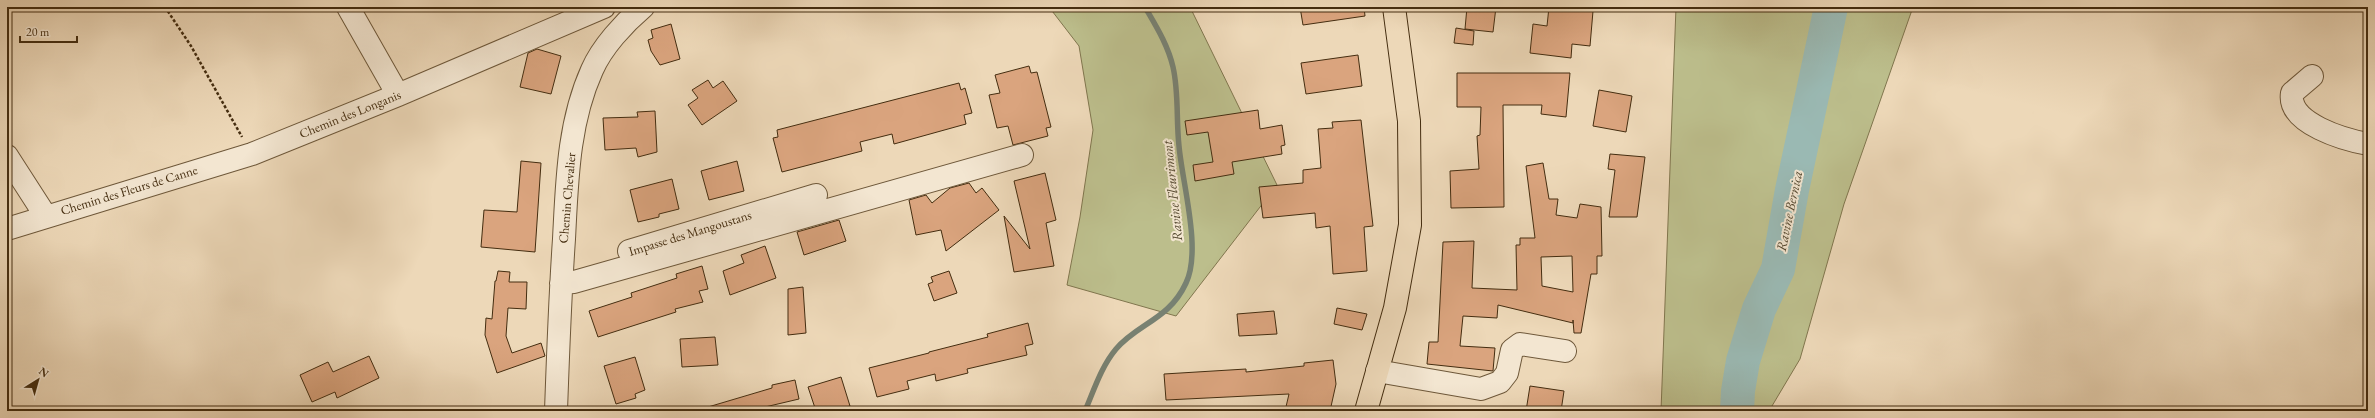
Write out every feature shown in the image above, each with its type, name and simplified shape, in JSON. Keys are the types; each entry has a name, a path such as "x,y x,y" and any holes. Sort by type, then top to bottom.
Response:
{"main road":[{"path":"1366,411 1396,308 1410,225 1409,121 1394,7"}],"street":[{"path":"348,7 398,95"},
{"name":"Chemin des Longanis","path":"252,154 398,95 604,7"},
{"name":"Chemin Chevalier","path":"556,411 568,167 577,114 592,69 601,55 633,15 643,7"},
{"path":"2312,76 2292,93 2291,98 2295,108 2304,118 2320,129 2346,140 2368,144"},
{"name":"Chemin des Fleurs de Canne","path":"7,229 46,215 252,154"},
{"path":"562,274 574,282 1022,155"},
{"path":"7,156 46,215"},
{"name":"Impasse des Mangoustans","path":"562,274 578,266 816,195"},
{"path":"1378,372 1481,389 1500,382 1507,373 1512,350 1520,344 1565,351"}],"path":[{"path":"164,7 191,46 252,154"}],"green space":[{"path":"1049,7 1190,7 1277,185 1176,316 1067,285 1080,217 1093,130 1079,46"},
{"path":"1676,7 1913,7 1844,204 1800,359 1769,411 1661,411"}],"building":[{"path":"1300,7 1364,7 1365,16 1303,25"},
{"path":"1467,7 1496,7 1493,32 1465,29"},
{"path":"1549,7 1593,11 1590,46 1572,44 1571,58 1530,53 1533,24 1547,26"},
{"path":"671,24 680,59 660,65 651,51 648,40 653,38 651,30"},
{"path":"1456,28 1474,31 1473,45 1454,43"},
{"path":"537,49 561,56 551,94 520,87 528,53"},
{"path":"1358,55 1362,86 1306,94 1301,63"},
{"path":"1029,66 1031,73 1037,72 1051,127 1046,128 1048,136 1013,145 1008,126 997,128 989,95 1000,93 995,75"},
{"path":"1457,73 1570,73 1566,117 1541,114 1542,105 1503,105 1504,207 1451,208 1450,171 1479,169 1477,136 1480,135 1481,107 1457,107"},
{"path":"708,80 713,88 723,81 737,101 702,125 688,105 698,98 692,90"},
{"path":"959,83 961,90 965,88 972,113 964,115 966,124 894,144 892,134 860,142 862,151 782,172 773,138 778,137 777,130"},
{"path":"1599,90 1632,96 1626,132 1593,126"},
{"path":"1258,110 1260,129 1282,125 1285,145 1281,146 1282,154 1232,162 1234,174 1195,181 1193,165 1213,162 1208,132 1187,135 1185,121"},
{"path":"655,111 657,152 638,157 636,148 605,150 603,118 638,117 637,112"},
{"path":"1361,120 1373,226 1364,227 1367,271 1333,274 1330,226 1316,228 1315,213 1263,218 1259,187 1303,183 1303,170 1321,168 1318,129 1333,128 1332,122"},
{"path":"1610,154 1645,157 1637,217 1609,217 1615,170 1608,169"},
{"path":"521,161 541,163 535,252 481,247 484,210 517,212"},
{"path":"737,161 744,191 709,200 701,171"},
{"path":"1543,163 1549,199 1558,199 1556,215 1577,218 1580,204 1601,207 1602,256 1597,256 1597,274 1591,274 1581,333 1574,333 1573,320 1573,323 1498,305 1497,318 1463,316 1460,346 1495,348 1493,371 1427,364 1429,342 1438,342 1443,242 1474,241 1472,288 1517,290 1516,245 1520,245 1520,238 1535,238 1526,166","holes":["1572,256 1573,292 1542,286 1541,257"]},
{"path":"1045,173 1056,220 1046,223 1054,266 1014,272 1004,216 1030,249 1014,181"},
{"path":"672,179 679,209 659,214 659,217 638,222 630,190"},
{"path":"969,183 976,193 982,188 999,210 946,251 941,230 916,235 909,200 926,195 932,203 950,188"},
{"path":"839,220 846,241 804,255 797,232"},
{"path":"765,246 776,278 730,295 723,271 744,263 741,255"},
{"path":"702,266 708,289 699,291 703,302 675,309 676,312 598,337 589,311 632,297 631,293 677,278 676,274"},
{"path":"498,271 510,272 509,282 527,282 526,309 508,308 506,336 512,353 541,343 545,356 497,373 485,335 486,318 492,319 495,281"},
{"path":"949,271 957,293 934,301 928,284 933,282 931,277"},
{"path":"803,287 806,333 788,335 788,289"},
{"path":"1337,308 1367,314 1362,330 1334,324"},
{"path":"1274,311 1277,334 1239,336 1237,314"},
{"path":"1028,323 1033,344 1025,346 1027,355 967,369 968,373 936,381 935,374 907,381 909,389 877,397 869,368 988,337 987,334"},
{"path":"715,337 718,365 682,367 680,339"},
{"path":"369,356 379,378 337,398 335,392 312,402 300,375 328,362 333,372"},
{"path":"635,357 645,390 635,394 636,398 616,404 604,366"},
{"path":"1333,360 1336,384 1330,411 1285,411 1289,394 1166,400 1164,374 1246,369 1246,372 1304,366 1304,363"},
{"path":"841,377 850,406 832,411 816,411 808,387"},
{"path":"795,380 799,399 765,407 766,411 709,411 708,407 772,388 772,385"},
{"path":"1530,386 1564,391 1561,411 1526,411"}],"waterway":[{"name":"Ravine Fleurimont","path":"1085,411 1098,379 1106,363 1116,349 1125,340 1171,305 1186,283 1190,269 1192,235 1179,146 1175,77 1171,59 1165,43 1145,7"},
{"name":"Ravine Bernica","path":"1737,411 1738,391 1743,361 1759,309 1778,269 1792,190 1831,7"}]}
